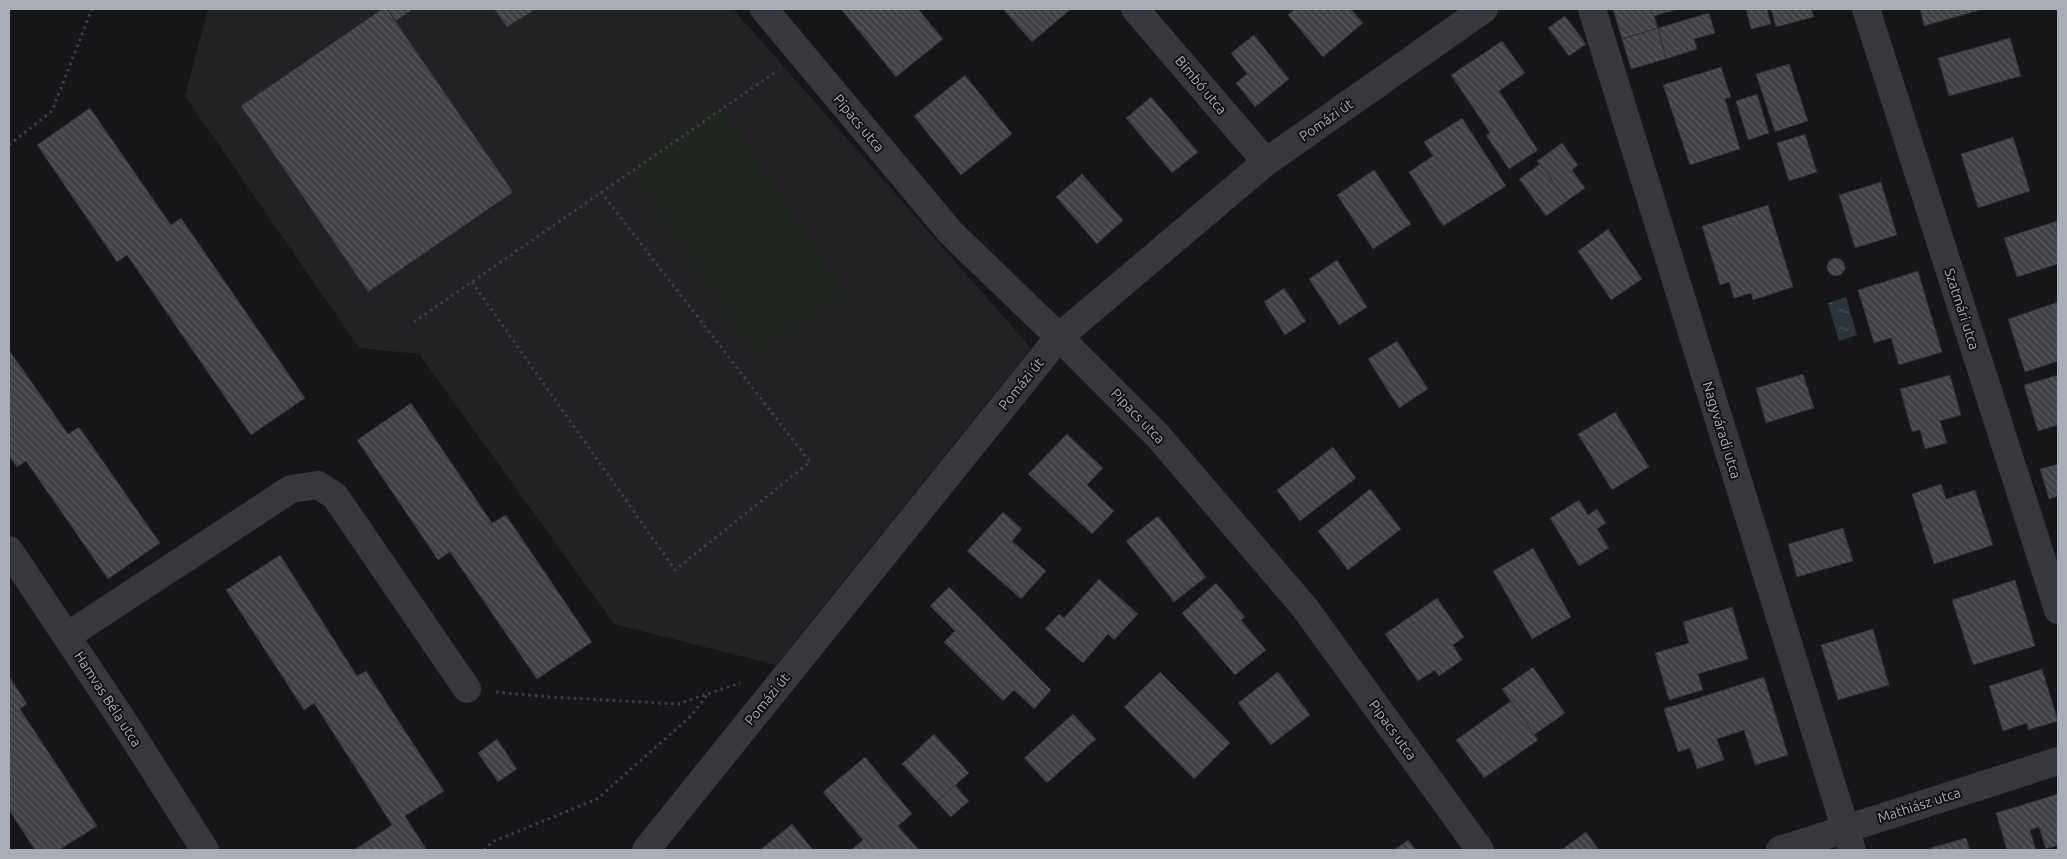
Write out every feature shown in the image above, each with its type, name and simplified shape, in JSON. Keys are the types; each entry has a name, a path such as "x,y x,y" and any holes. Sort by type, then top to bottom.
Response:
{"street":[{"name":"Pipacs utca","path":"764,9 951,233 1158,436 1305,608 1480,850"},
{"name":"Bimbó utca","path":"1136,9 1266,162"},
{"name":"Pomázi út","path":"646,850 1059,337 1266,162 1484,9"},
{"name":"Nagyváradi utca","path":"1592,9 1849,840"},
{"name":"Szatmári utca","path":"1866,9 2058,610"},
{"path":"67,636 291,489 318,485 335,496 468,689"},
{"name":"Hamvas Béla utca","path":"9,550 67,636 205,850"},
{"name":"Mathiász utca","path":"1780,850 1849,840 2058,761"}],"path":[{"path":"9,145 52,111 92,9"},
{"path":"414,322 802,54"},
{"path":"472,282 675,570 810,462 602,192"},
{"path":"468,689 552,698 678,704 745,682 769,697"},
{"path":"484,850 492,842 597,799 691,716 708,694"}],"shaded area":[{"path":"208,9 733,9 1031,348 776,665 614,624 419,354 359,348 185,96"},
{"path":"724,107 848,294 756,355 631,171"}],"water":[{"path":"1846,297 1857,335 1839,341 1828,303"}],"building":[{"path":"382,9 387,9 513,192 368,292 241,106"},
{"path":"387,9 413,9 396,21"},
{"path":"494,9 536,9 507,27"},
{"path":"841,9 918,9 943,39 896,77"},
{"path":"1003,9 1071,9 1032,42"},
{"path":"1295,9 1351,9 1363,23 1323,57 1288,15"},
{"path":"1613,9 1679,9 1654,16 1658,28 1622,39"},
{"path":"1746,9 1767,9 1771,24 1751,29"},
{"path":"1771,9 1811,9 1814,17 1776,27"},
{"path":"1920,9 1980,9 1980,10 1924,26"},
{"path":"1709,13 1715,33 1694,39 1697,49 1666,59 1658,28"},
{"path":"1565,16 1586,44 1569,56 1548,28"},
{"path":"1658,28 1666,59 1631,69 1622,39"},
{"path":"1254,35 1289,79 1255,107 1236,83 1247,74 1231,53"},
{"path":"2010,38 2021,76 1949,96 1938,58"},
{"path":"1502,41 1525,73 1499,91 1538,150 1509,169 1486,135 1490,133 1451,75"},
{"path":"1789,64 1808,121 1775,132 1756,74"},
{"path":"1721,67 1731,97 1725,99 1740,149 1690,165 1663,85"},
{"path":"965,75 1012,134 961,175 914,116"},
{"path":"1757,94 1769,133 1748,140 1736,101"},
{"path":"1151,97 1198,152 1172,173 1126,118"},
{"path":"90,108 171,225 181,218 305,398 251,435 127,255 117,262 37,145"},
{"path":"1462,118 1506,186 1443,226 1409,172 1433,156 1424,142"},
{"path":"1805,134 1817,172 1789,181 1777,143"},
{"path":"2013,137 2030,191 1978,208 1961,154"},
{"path":"1562,143 1578,165 1572,170 1585,188 1567,201 1537,161"},
{"path":"1540,164 1567,201 1546,216 1519,179"},
{"path":"1374,170 1411,224 1373,249 1337,195"},
{"path":"1082,174 1123,220 1097,244 1056,197"},
{"path":"1881,182 1897,235 1855,248 1839,195"},
{"path":"1768,205 1793,287 1753,300 1751,293 1734,298 1729,282 1720,285 1702,226"},
{"path":"2057,221 2058,264 2017,277 2004,238"},
{"path":"1608,229 1642,279 1611,300 1578,251"},
{"path":"1836,258 1842,261 1845,267 1842,273 1836,276 1830,273 1827,267 1830,261"},
{"path":"1337,260 1367,307 1339,325 1309,279"},
{"path":"1918,271 1942,352 1899,365 1891,338 1874,343 1858,290"},
{"path":"1284,288 1306,321 1285,335 1264,302"},
{"path":"2058,302 2058,361 2025,372 2008,319"},
{"path":"1397,341 1428,389 1399,408 1368,359"},
{"path":"9,350 68,434 79,427 160,543 108,579 26,461 17,467 9,456"},
{"path":"1803,374 1814,408 1766,423 1756,388"},
{"path":"1950,375 1961,415 1940,421 1947,443 1925,449 1920,430 1912,432 1900,389"},
{"path":"2058,375 2058,425 2038,431 2024,385"},
{"path":"411,403 492,523 506,515 592,642 537,679 450,552 438,560 357,440"},
{"path":"1615,412 1649,467 1612,490 1578,434"},
{"path":"1067,434 1103,468 1087,485 1114,511 1092,534 1028,474"},
{"path":"1333,447 1356,478 1300,521 1277,490"},
{"path":"2058,464 2058,496 2049,499 2040,469"},
{"path":"1941,484 1946,499 1975,490 1993,545 1934,564 1912,494"},
{"path":"1370,489 1401,529 1348,570 1318,531"},
{"path":"1579,500 1588,515 1597,509 1606,523 1597,529 1609,548 1579,566 1550,518"},
{"path":"1003,512 1022,529 1012,541 1046,571 1021,599 967,551"},
{"path":"1158,516 1206,577 1174,602 1126,541"},
{"path":"1843,528 1853,561 1797,577 1788,544"},
{"path":"1533,548 1571,617 1532,639 1493,571"},
{"path":"280,555 357,676 366,671 444,791 405,816 427,850 354,850 392,825 314,703 304,710 226,590"},
{"path":"1099,579 1138,614 1114,640 1108,634 1083,663 1045,629 1059,614 1064,618"},
{"path":"2015,580 2035,646 1973,665 1952,600"},
{"path":"1216,583 1245,617 1241,620 1266,650 1235,675 1182,613"},
{"path":"949,587 1051,690 1034,709 1014,690 1003,701 944,642 955,631 930,606"},
{"path":"1437,598 1464,637 1453,645 1462,660 1439,676 1435,670 1418,681 1385,634"},
{"path":"1732,607 1748,659 1698,674 1703,690 1669,700 1655,653 1689,643 1683,622"},
{"path":"1873,629 1889,685 1838,700 1821,645"},
{"path":"1533,667 1565,713 1534,735 1502,689"},
{"path":"2042,669 2058,721 2028,730 2027,723 2003,731 1989,686"},
{"path":"1160,672 1230,743 1194,779 1124,707"},
{"path":"1278,672 1310,715 1271,745 1238,703"},
{"path":"9,676 27,704 20,709 97,826 59,850 35,850 9,810"},
{"path":"1764,677 1788,755 1755,765 1744,730 1717,739 1724,760 1697,769 1690,748 1678,752 1664,709"},
{"path":"1511,701 1538,740 1484,778 1456,740"},
{"path":"1073,714 1096,739 1047,783 1024,758"},
{"path":"934,734 969,773 937,802 902,764"},
{"path":"497,739 517,769 498,782 478,753"},
{"path":"865,757 912,814 898,826 919,850 851,850 863,840 823,792"},
{"path":"955,785 969,801 951,817 937,802"},
{"path":"2058,794 2058,845 2046,849 2039,827 2030,830 2036,850 2007,850 1996,813"},
{"path":"792,824 813,850 760,850"},
{"path":"1586,832 1599,850 1561,850"},
{"path":"1966,838 1970,850 1930,850 1930,848"},
{"path":"1408,840 1416,850 1394,850"}]}
